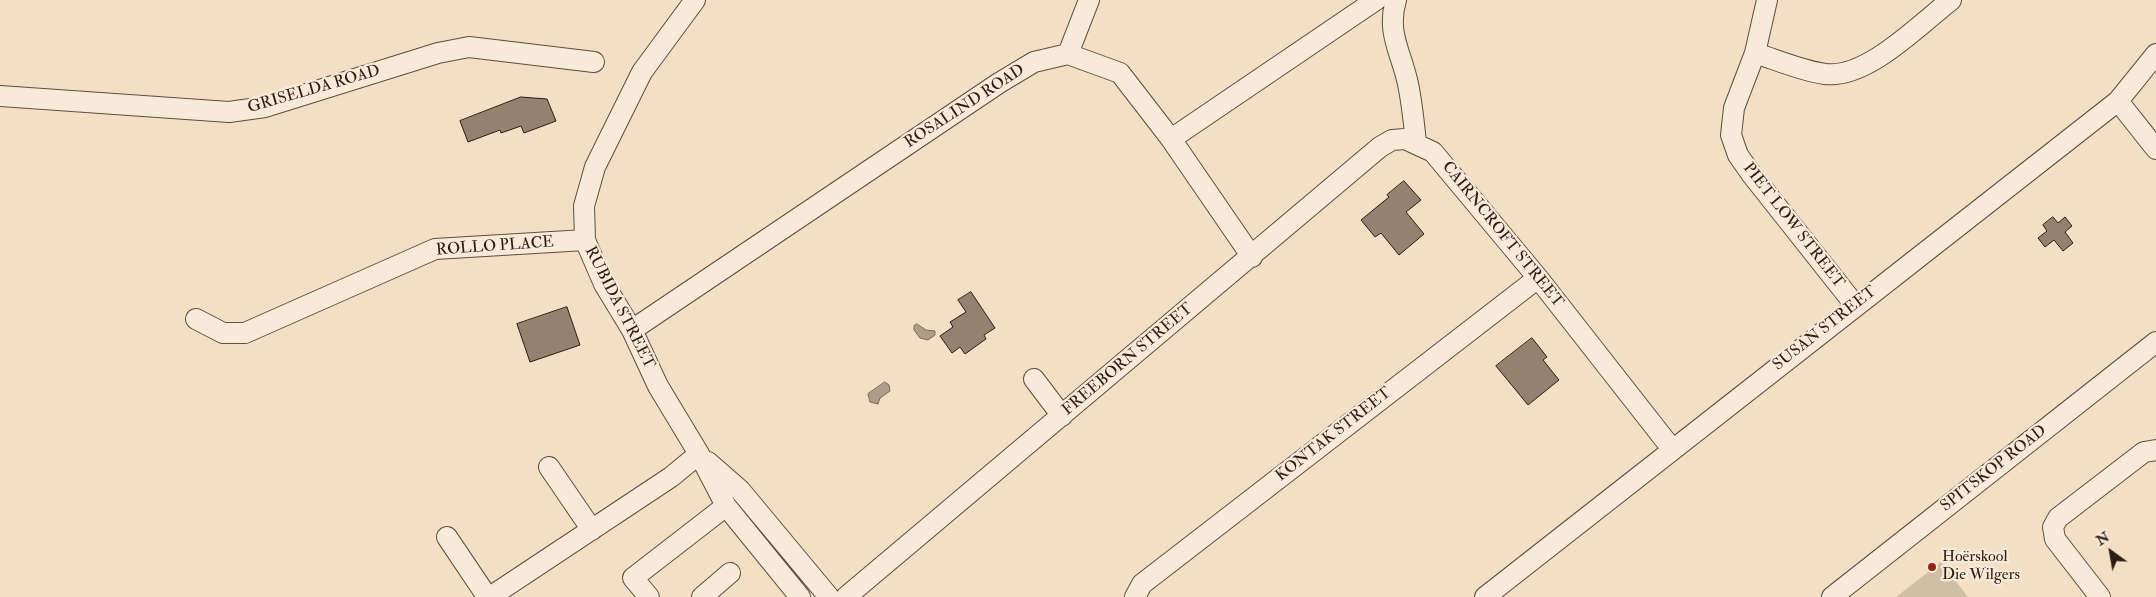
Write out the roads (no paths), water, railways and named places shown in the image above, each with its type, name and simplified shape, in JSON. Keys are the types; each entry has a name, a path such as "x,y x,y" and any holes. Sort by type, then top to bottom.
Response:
{"street":[{"name":"RUBIDA STREET","path":"695,0 642,72 595,167 584,206 585,240 604,284 632,330 658,386 700,454 726,506 800,597"},
{"path":"1089,0 1068,54 1120,73 1171,139 1252,257"},
{"path":"1171,139 1376,0"},
{"path":"1396,0 1394,39 1408,82 1416,143"},
{"name":"PIET LOW STREET","path":"1767,0 1755,53 1734,108 1731,135 1738,155 1855,305"},
{"path":"1755,53 1824,74 1843,74 1869,65 1951,0"},
{"name":"GRISELDA ROAD","path":"0,96 229,112 265,106 438,54 469,47 594,62"},
{"name":"ROSALIND ROAD","path":"632,330 999,83 1034,62 1068,54"},
{"name":"SUSAN STREET","path":"1485,597 1855,305 2118,101 2156,54"},
{"path":"2118,101 2156,149"},
{"name":"FREEBORN STREET","path":"846,597 1252,257 1380,147 1392,140 1405,139 1416,143"},
{"name":"CAIRNCROFT STREET","path":"1416,143 1433,152 1538,278 1672,449"},
{"name":"ROLLO PLACE","path":"196,319 223,333 245,333 435,249 585,240"},
{"name":"KONTAK STREET","path":"1135,597 1142,584 1538,278"},
{"name":"SPITSKOP ROAD","path":"1832,597 2156,342"},
{"path":"1034,379 1062,416"},
{"path":"2100,597 2054,539 2054,527 2058,518 2144,452 2156,450"},
{"name":"RUBIDA STREET","path":"700,454 740,490 829,597"},
{"path":"447,537 484,596 501,591 671,477 700,454"},
{"path":"549,467 592,530"},
{"path":"649,597 633,578 726,506"},
{"path":"702,597 730,573"}],"place":[{"name":"Hoërskool Die Wilgers","path":"1932,567"}]}
